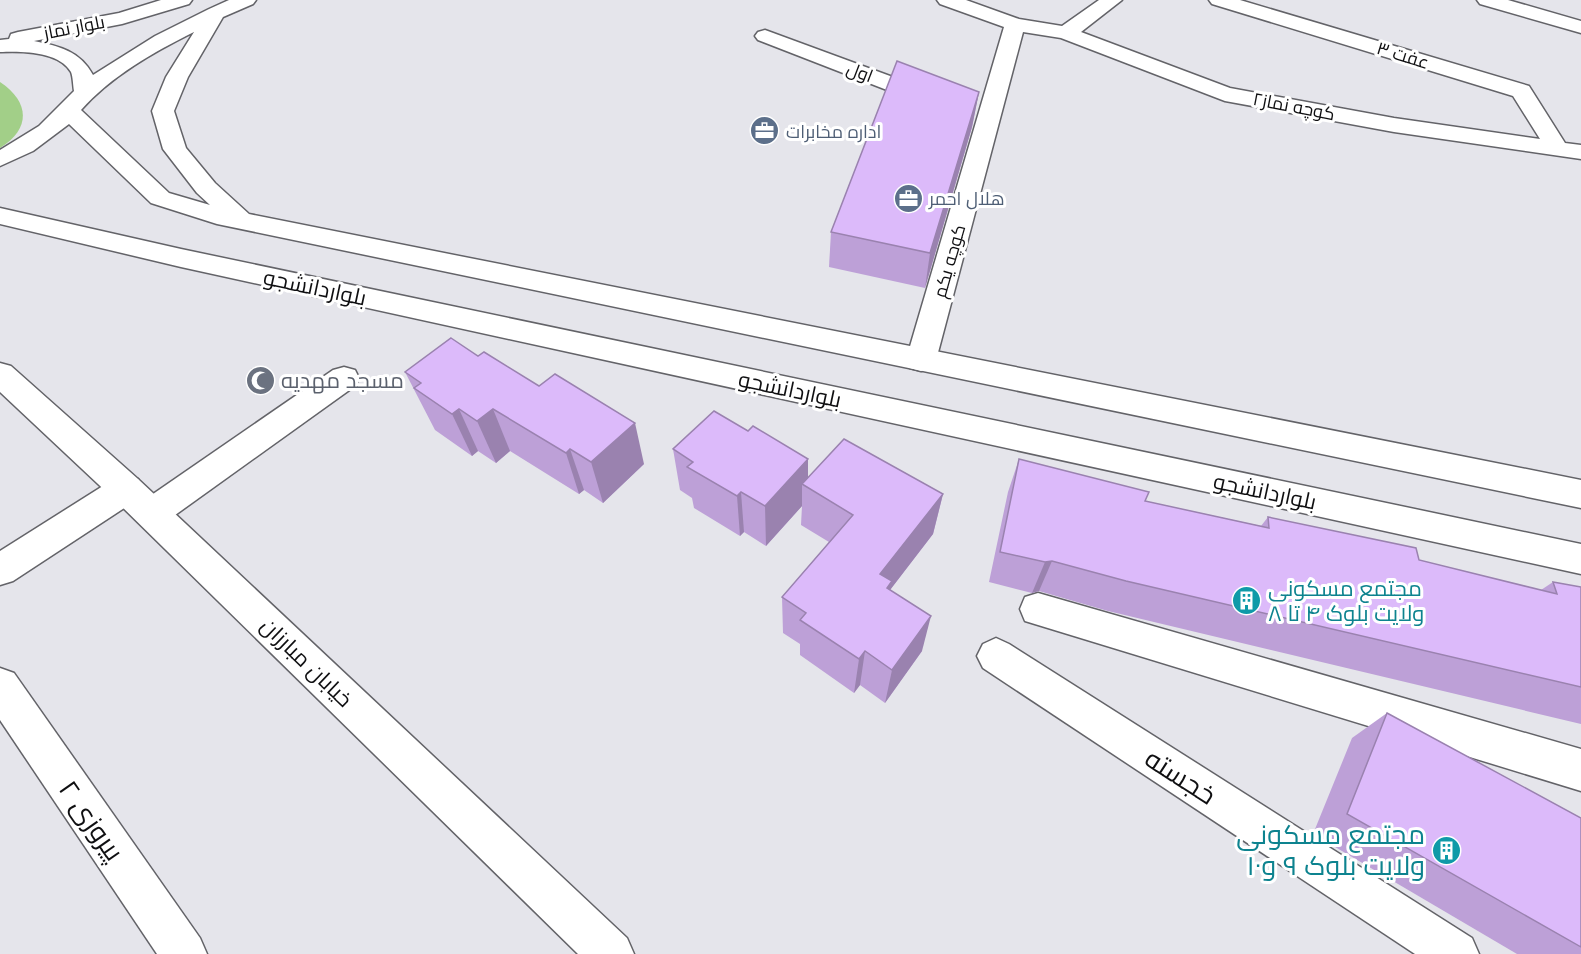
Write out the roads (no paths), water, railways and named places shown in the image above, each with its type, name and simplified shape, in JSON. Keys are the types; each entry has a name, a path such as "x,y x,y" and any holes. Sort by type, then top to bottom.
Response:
{"main road":[{"name":"بلوار نماز","path":"0,44 122,18 182,0"},
{"path":"0,159 47,133 77,101 118,66 216,13 246,0"},
{"name":"کوچه نماز۲","path":"946,0 1016,24 1066,33 1225,94 1394,125 1581,152"},
{"path":"1066,33 1112,0"},
{"name":"عفت ۳","path":"1219,0 1521,90 1557,148"},
{"path":"1487,0 1581,27"},
{"path":"216,13 177,77 163,111 175,149 206,188 242,221"},
{"name":"کوچه یکم","path":"921,360 970,113 1016,24"},
{"name":"اول","path":"765,36 970,113"},
{"path":"0,44 44,49 68,58 82,72 77,101"},
{"path":"77,101 160,198 242,221 1581,494"},
{"name":"بلواردانشجو","path":"0,216 193,260 1581,559"},
{"name":"خیابان مبارزان","path":"0,374 139,501 611,954"},
{"path":"0,570 139,501 344,378"},
{"path":"1038,609 1581,770"},
{"name":"خجسته","path":"996,656 1456,954"},
{"name":"پیروزی ۲","path":"0,686 184,954"}],"place":[{"name":"اداره مخابرات","path":"765,131"},
{"name":"هلال احمر","path":"908,198"},
{"name":"مسجد مهدیه","path":"260,380"},
{"name":"مجتمع مسکونی ولایت بلوک ۴ تا ۸","path":"1247,601"},
{"name":"مجتمع مسکونی ولایت بلوک ۹ و۱۰","path":"1446,850"}]}
